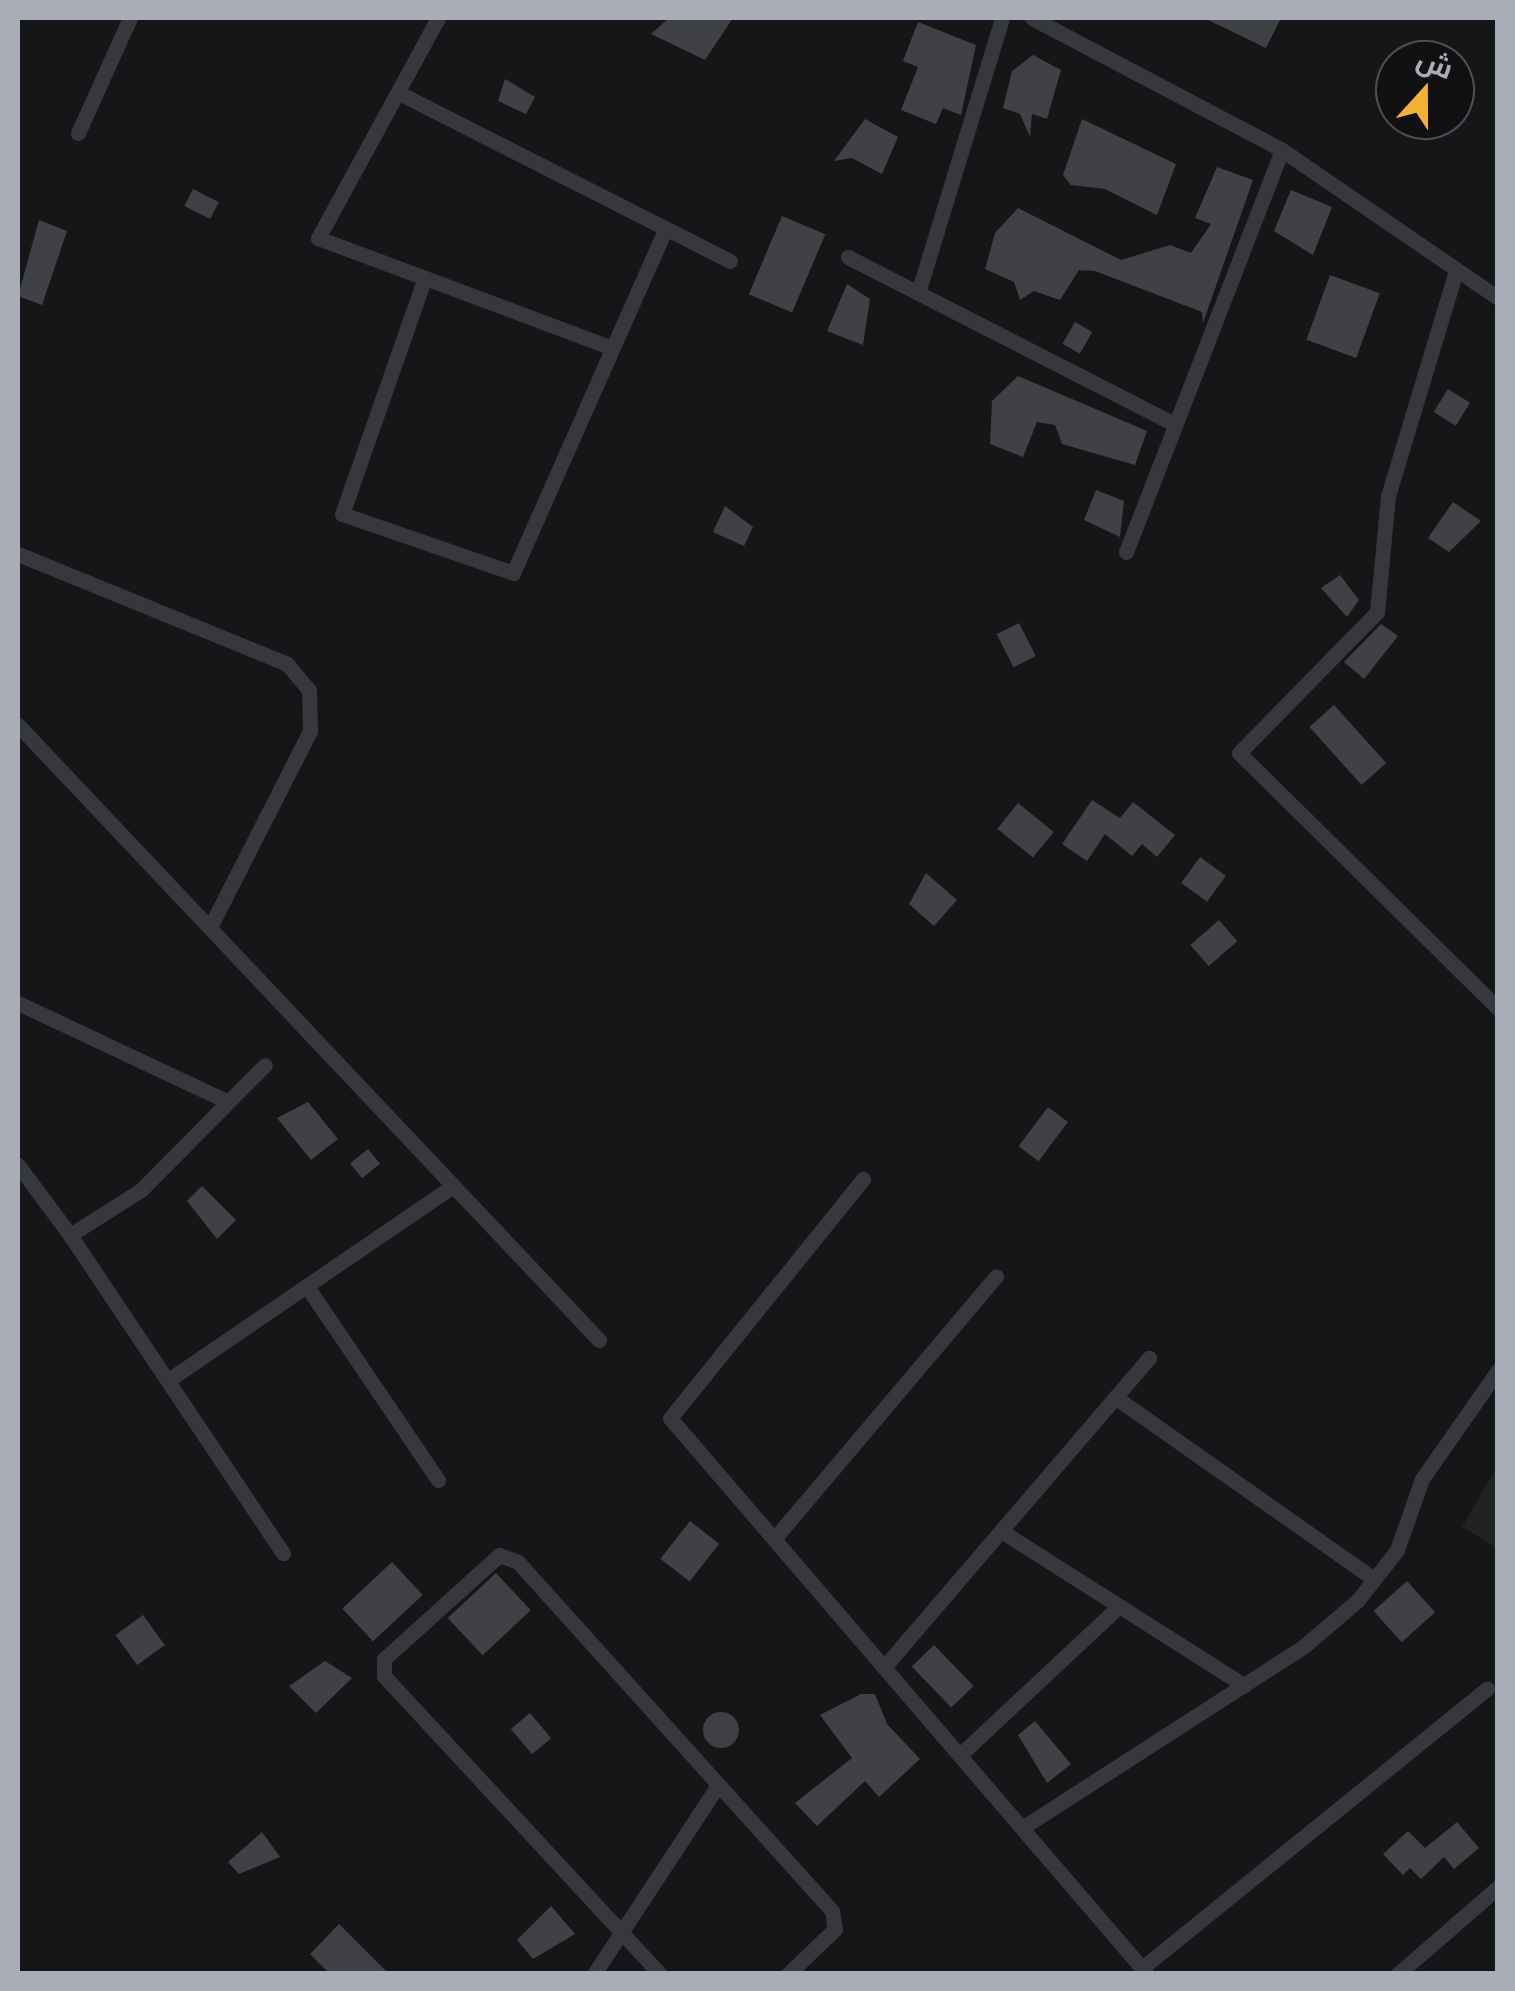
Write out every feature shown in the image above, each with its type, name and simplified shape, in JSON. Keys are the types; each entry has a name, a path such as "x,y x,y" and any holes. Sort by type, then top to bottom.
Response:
{"street":[{"path":"78,133 130,18"},
{"path":"438,18 318,238 609,346"},
{"path":"918,292 1002,18"},
{"path":"1032,18 1282,150 1455,274 1498,298"},
{"path":"399,93 730,260"},
{"path":"1126,552 1282,150"},
{"path":"424,280 344,501 350,522 512,574 609,346 666,228"},
{"path":"848,257 1174,424"},
{"path":"1455,274 1388,496 1377,612 1239,753 1498,1008"},
{"path":"18,554 286,664 309,690 310,732 210,927"},
{"path":"18,725 210,927 448,1190 599,1340"},
{"path":"18,1004 228,1102"},
{"path":"70,1235 141,1190 265,1065"},
{"path":"18,1165 170,1379 283,1553"},
{"path":"863,1180 670,1418 1025,1826 1144,1971 1487,1690"},
{"path":"170,1379 448,1190"},
{"path":"774,1539 996,1276"},
{"path":"308,1288 438,1480"},
{"path":"885,1666 1149,1358"},
{"path":"1025,1826 1304,1647 1374,1579 1397,1550 1422,1479 1498,1370"},
{"path":"1115,1397 1374,1579"},
{"path":"1000,1531 1244,1685"},
{"path":"660,1974 384,1676 384,1659 491,1560 510,1558 715,1790 838,1922 788,1974"},
{"path":"961,1754 1119,1606"},
{"path":"594,1974 715,1790"},
{"path":"1398,1974 1498,1887"}],"shaded area":[{"path":"1497,1467 1497,1548 1462,1527"}],"building":[{"path":"669,18 733,18 705,60 651,34"},
{"path":"1204,18 1281,18 1266,48"},
{"path":"918,22 976,45 961,115 943,108 936,124 901,110 918,67 903,61"},
{"path":"1033,55 1061,70 1047,119 1032,114 1030,137 1020,114 1003,108 1012,71"},
{"path":"505,79 535,97 526,114 498,101"},
{"path":"865,119 898,137 882,174 852,158 834,161"},
{"path":"1082,119 1176,164 1157,215 1105,189 1071,185 1063,175"},
{"path":"1217,167 1253,180 1203,323 1202,312 1095,271 1079,270 1060,300 1034,291 1020,300 1014,282 985,269 995,233 1018,208 1121,260 1170,245 1191,253 1211,224 1195,218"},
{"path":"193,189 219,202 210,219 184,206"},
{"path":"1291,190 1332,207 1313,255 1274,231"},
{"path":"782,216 825,234 792,313 749,294"},
{"path":"39,220 67,231 42,305 18,296"},
{"path":"1330,275 1380,293 1356,358 1306,340"},
{"path":"847,284 870,299 863,345 827,331"},
{"path":"1075,322 1092,332 1080,354 1062,344"},
{"path":"1018,376 1147,431 1135,465 1062,444 1055,425 1037,422 1023,457 990,444 992,401"},
{"path":"1448,389 1470,403 1456,426 1434,412"},
{"path":"1096,490 1124,501 1120,537 1084,520"},
{"path":"1453,502 1481,521 1449,552 1428,538"},
{"path":"725,506 753,527 744,546 713,532"},
{"path":"1340,575 1359,600 1347,617 1321,588"},
{"path":"1019,623 1036,656 1014,667 997,634"},
{"path":"1381,624 1398,636 1364,679 1344,662"},
{"path":"1334,705 1386,763 1362,785 1309,727"},
{"path":"1092,800 1120,818 1133,802 1175,835 1157,857 1142,844 1132,856 1105,834 1087,861 1062,844"},
{"path":"1018,803 1054,832 1033,858 997,829"},
{"path":"1200,857 1226,876 1207,902 1181,883"},
{"path":"926,873 957,900 934,926 909,904"},
{"path":"1219,920 1237,941 1209,966 1190,945"},
{"path":"308,1102 338,1139 311,1160 277,1118"},
{"path":"1048,1107 1068,1122 1038,1161 1019,1146"},
{"path":"368,1149 380,1164 362,1178 350,1163"},
{"path":"202,1186 236,1220 217,1239 187,1201"},
{"path":"690,1521 719,1544 690,1582 660,1559"},
{"path":"392,1562 423,1595 373,1641 342,1608"},
{"path":"496,1573 531,1610 483,1655 448,1618"},
{"path":"1407,1581 1435,1612 1402,1642 1374,1611"},
{"path":"143,1615 165,1645 137,1665 115,1635"},
{"path":"934,1645 974,1686 951,1708 912,1667"},
{"path":"325,1661 352,1678 316,1713 289,1686"},
{"path":"861,1694 875,1694 887,1724 920,1759 879,1797 865,1781 817,1826 795,1803 852,1758 820,1715"},
{"path":"721,1712 734,1717 739,1730 734,1743 721,1748 708,1743 703,1730 708,1717"},
{"path":"530,1713 551,1738 532,1754 511,1729"},
{"path":"1035,1721 1071,1764 1047,1783 1018,1735"},
{"path":"1457,1822 1479,1848 1454,1869 1444,1857 1421,1879 1410,1868 1403,1875 1383,1854 1408,1831 1425,1848"},
{"path":"262,1832 280,1857 239,1874 228,1862"},
{"path":"551,1906 575,1934 533,1959 517,1940"},
{"path":"339,1924 389,1974 330,1974 310,1954"}]}
